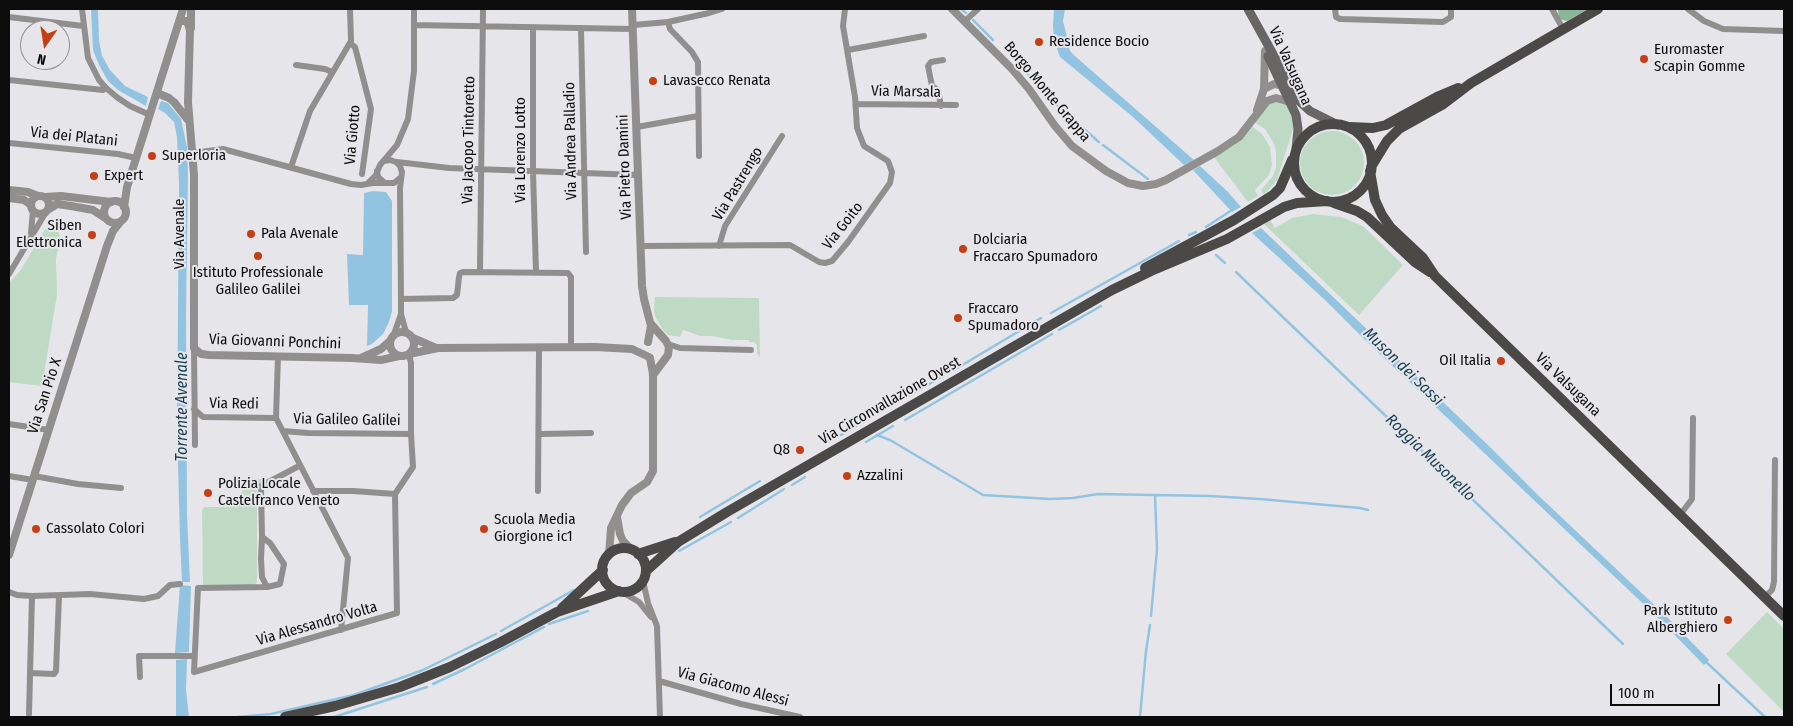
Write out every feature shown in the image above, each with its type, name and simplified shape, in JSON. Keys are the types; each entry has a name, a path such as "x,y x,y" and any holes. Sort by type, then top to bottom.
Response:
{"main road":[{"name":"Via Valsugana","path":"1248,9 1299,101 1342,126"},
{"name":"Via Circonvallazione Ovest","path":"1117,287 1216,244 1284,207 1344,200 1356,194 1365,184 1387,141 1399,129 1442,104 1471,83 1598,9"},
{"name":"Via Valsugana","path":"1256,25 1265,51 1298,120 1296,151"},
{"name":"Via Circonvallazione Ovest","path":"285,717 335,706 400,687 459,663 557,612 621,592 634,590 678,542 1117,287 1154,263 1254,209 1280,188 1301,140 1311,131 1324,125 1372,128 1386,125 1439,96 1471,83"},
{"path":"1342,126 1359,135 1368,147 1371,157 1371,169"},
{"path":"1296,151 1294,169 1300,184 1312,195 1329,201"},
{"name":"Via Valsugana","path":"1371,169 1375,200 1382,214 1392,228 1422,258 1435,276"},
{"name":"Via Valsugana","path":"1329,201 1368,217 1415,262 1435,276 1784,616"},
{"name":"Via Circonvallazione Ovest","path":"557,612 603,570 604,562 609,555 618,550 636,552 678,542"},
{"path":"636,552 645,564 645,576"},
{"path":"603,570 607,584 621,592"}],"street":[{"path":"82,9 88,58 99,80 106,88 130,106 151,111"},
{"path":"9,198 24,200 39,214 58,204 93,210 112,223 121,221 125,215 124,207 127,187 183,9"},
{"name":"Via Avenale","path":"191,9 188,102 193,153 195,445"},
{"name":"Via Giotto","path":"350,9 352,37 350,43 355,47 371,109 362,174"},
{"path":"368,184 380,165 396,146 408,119 414,71 414,9"},
{"name":"Via Jacopo Tintoretto","path":"480,271 483,9"},
{"name":"Via Pietro Damini","path":"632,9 643,293 651,324"},
{"path":"414,25 581,29 633,27 668,22 722,9"},
{"name":"Via Marsala","path":"845,9 843,26 856,104 856,122"},
{"name":"Borgo Monte Grappa","path":"952,9 1021,80 1064,137 1085,156 1106,171 1128,183 1143,186 1156,184 1183,170 1239,137 1255,116"},
{"path":"965,21 978,9"},
{"path":"1335,9 1336,17 1340,19 1443,22 1451,18 1451,9"},
{"path":"1552,9 1563,29"},
{"path":"1555,16 1557,9"},
{"path":"1688,9 1704,21 1723,29 1784,31"},
{"path":"9,17 83,26"},
{"path":"180,21 187,21 190,30"},
{"path":"668,22 670,29 692,52 698,62 699,156"},
{"name":"Via Lorenzo Lotto","path":"533,28 533,171 536,272"},
{"name":"Via Andrea Palladio","path":"581,29 586,252"},
{"path":"848,50 924,36"},
{"path":"291,166 310,111 350,43"},
{"path":"1255,116 1264,89 1265,51"},
{"path":"941,106 938,90 932,86 928,66 931,62 944,60"},
{"path":"296,65 325,69 332,72"},
{"path":"9,80 103,90 106,88"},
{"path":"1264,89 1274,84 1282,84 1294,100 1305,106"},
{"name":"Via Avenale","path":"156,96 169,98 176,104 189,122"},
{"path":"1255,116 1265,103 1270,100 1276,98 1290,102"},
{"path":"176,104 183,105 188,102"},
{"name":"Via Marsala","path":"856,104 956,105"},
{"path":"637,127 698,116"},
{"name":"Via Goito","path":"642,246 790,245 819,262 826,263 832,261 864,220 892,178 888,161 864,146 856,122"},
{"name":"Via Pastrengo","path":"719,246 726,226 782,136"},
{"name":"Via dei Platani","path":"9,143 118,154 136,158"},
{"path":"396,146 396,162 401,169 401,314 406,332 413,338 438,348 539,349 571,347 632,349 659,360 680,348"},
{"name":"Via Giotto","path":"193,153 223,149 291,166 351,184 386,184"},
{"path":"384,161 482,169 638,175"},
{"path":"377,171 378,177 400,198"},
{"path":"386,184 396,182 400,178"},
{"path":"106,219 104,210 106,205 127,187"},
{"path":"9,190 28,192 41,196 63,196 112,201 118,202 124,207"},
{"path":"30,238 33,218 32,200 41,196"},
{"path":"9,274 47,210 49,202 41,196"},
{"name":"Via San Pio X","path":"106,219 107,245"},
{"name":"Via San Pio X","path":"9,555 107,245 113,230 121,221"},
{"path":"400,299 453,298 457,296 460,274 463,272 568,273 571,277 571,347"},
{"path":"401,314 392,339 393,352 406,356"},
{"path":"651,324 666,342 667,355 653,376"},
{"path":"609,555 611,528 626,499 647,482 653,471 653,376 650,357 646,350 652,330 651,324"},
{"path":"359,358 381,349 397,333 406,332"},
{"path":"632,349 647,343 655,337 680,348 751,350"},
{"path":"313,491 395,494 413,467 406,356 414,345 413,338"},
{"name":"Via Giovanni Ponchini","path":"194,347 203,354 387,360 438,348"},
{"path":"538,491 540,434 539,349"},
{"path":"278,356 276,418 348,558 341,630"},
{"name":"Via Redi","path":"194,409 203,417 276,418"},
{"path":"1680,515 1692,499 1693,418"},
{"path":"9,424 49,430"},
{"name":"Via Galileo Galilei","path":"282,431 411,434"},
{"path":"540,434 591,433"},
{"path":"1764,597 1772,590 1774,582 1775,460"},
{"path":"267,587 262,577 261,486 299,466"},
{"path":"9,476 121,488"},
{"name":"Via Alessandro Volta","path":"191,656 194,672 397,613 395,494"},
{"path":"617,518 623,541 636,552"},
{"path":"140,677 139,656 191,656 198,588 267,587 280,584 284,564 270,543 262,537"},
{"path":"645,576 648,603 657,626 660,717"},
{"path":"9,592 17,595 32,596 90,594 144,599 158,596 170,585 180,584"},
{"path":"621,592 645,607 657,626"},
{"path":"29,714 32,596"},
{"path":"30,673 54,674 56,672 59,596"},
{"name":"Via Giacomo Alessi","path":"659,681 741,704 800,717"}],"green space":[{"path":"1558,9 1588,9 1567,21 1559,19"},
{"path":"1275,102 1287,105 1291,110 1294,126 1277,180 1264,195 1261,190 1273,176 1276,167 1276,152 1274,144 1265,129 1255,123 1265,106"},
{"path":"1253,127 1262,134 1270,147 1272,165 1269,175 1255,190 1258,196 1248,202 1214,157 1234,146"},
{"path":"1332,131 1344,133 1355,140 1362,151 1364,163 1362,175 1355,186 1344,193 1332,195 1320,193 1309,186 1302,175 1300,163 1302,151 1309,140 1320,133"},
{"path":"1313,214 1341,217 1363,226 1403,265 1359,315 1264,224 1270,220 1275,228 1292,218"},
{"path":"49,223 57,223 60,237 56,260 57,295 42,386 9,382 9,283 20,271"},
{"path":"655,297 759,298 760,357 757,353 757,345 754,342 749,342 749,340 700,336 683,330 680,337 668,335 655,316"},
{"path":"255,479 270,479 257,489 257,582 254,585 203,587 202,510 204,507 226,507"},
{"path":"1767,612 1784,629 1784,712 1726,654"}],"water":[{"path":"91,9 98,9 99,40 102,56 110,70 125,86 148,97 146,106 118,90 108,81 93,50"},
{"path":"1054,9 1065,9 1063,21 1070,51 1194,160 1184,165 1133,117 1060,57 1054,40"},
{"name":"Torrente Avenale","path":"161,101 168,103 181,119 187,147 187,514 190,582 182,582 180,539 177,426 179,185 177,137 174,122 158,109"},
{"path":"1200,166 1241,207 1232,212 1193,170"},
{"path":"373,191 386,192 392,201 392,311 383,334 367,346 368,305 349,305 347,254 363,255 364,193"},
{"path":"1261,228 1667,617 1709,660 1704,665 1656,616 1325,300 1252,233"},
{"path":"180,585 191,586 189,652 175,653"},
{"path":"187,659 186,690 189,717 176,717 176,660"}],"waterway":[{"name":"Roggia Musonello","path":"961,9 966,13"},
{"name":"Roggia Musonello","path":"973,20 993,40"},
{"name":"Roggia Musonello","path":"1026,72 1044,94"},
{"name":"Roggia Musonello","path":"1048,99 1058,106"},
{"name":"Roggia Musonello","path":"1061,109 1099,142"},
{"name":"Roggia Musonello","path":"1103,145 1148,179"},
{"path":"1206,227 1232,210"},
{"name":"Roggia Musonello","path":"1189,235 1196,232"},
{"path":"1051,313 1179,241"},
{"name":"Roggia Musonello","path":"1216,255 1225,263"},
{"name":"Roggia Musonello","path":"1236,272 1623,644"},
{"path":"1059,330 1101,306"},
{"path":"954,370 1041,318"},
{"path":"905,420 1052,334"},
{"path":"882,411 943,376"},
{"path":"841,435 874,415"},
{"path":"866,442 893,426"},
{"path":"877,435 890,440 983,495 1050,499 1098,494 1210,496 1368,510"},
{"path":"792,485 805,477"},
{"path":"700,517 760,481"},
{"path":"738,518 784,489"},
{"path":"1151,616 1157,549 1155,496"},
{"path":"679,551 731,522"},
{"path":"501,631 574,590"},
{"path":"549,624 588,611"},
{"path":"1140,717 1150,625"},
{"path":"433,684 544,627"},
{"path":"237,717 271,714 354,695 423,670 496,634"},
{"name":"Muson dei Sassi","path":"1704,660 1765,717"},
{"path":"334,717 427,687"}],"place":[{"name":"Residence Bocio","path":"1039,42"},
{"name":"Euromaster Scapin Gomme","path":"1644,59"},
{"name":"Lavasecco Renata","path":"653,81"},
{"name":"Superloria","path":"152,156"},
{"name":"Expert","path":"94,176"},
{"name":"Pala Avenale","path":"251,234"},
{"name":"Siben Elettronica","path":"92,235"},
{"name":"Dolciaria Fraccaro Spumadoro","path":"963,249"},
{"name":"Istituto Professionale Galileo Galilei","path":"258,256"},
{"name":"Fraccaro Spumadoro","path":"958,318"},
{"name":"Oil Italia","path":"1501,361"},
{"name":"Q8","path":"800,450"},
{"name":"Azzalini","path":"847,476"},
{"name":"Polizia Locale Castelfranco Veneto","path":"208,493"},
{"name":"Cassolato Colori","path":"36,529"},
{"name":"Scuola Media Giorgione ic1","path":"484,529"},
{"name":"Park Istituto Alberghiero","path":"1728,620"}]}
